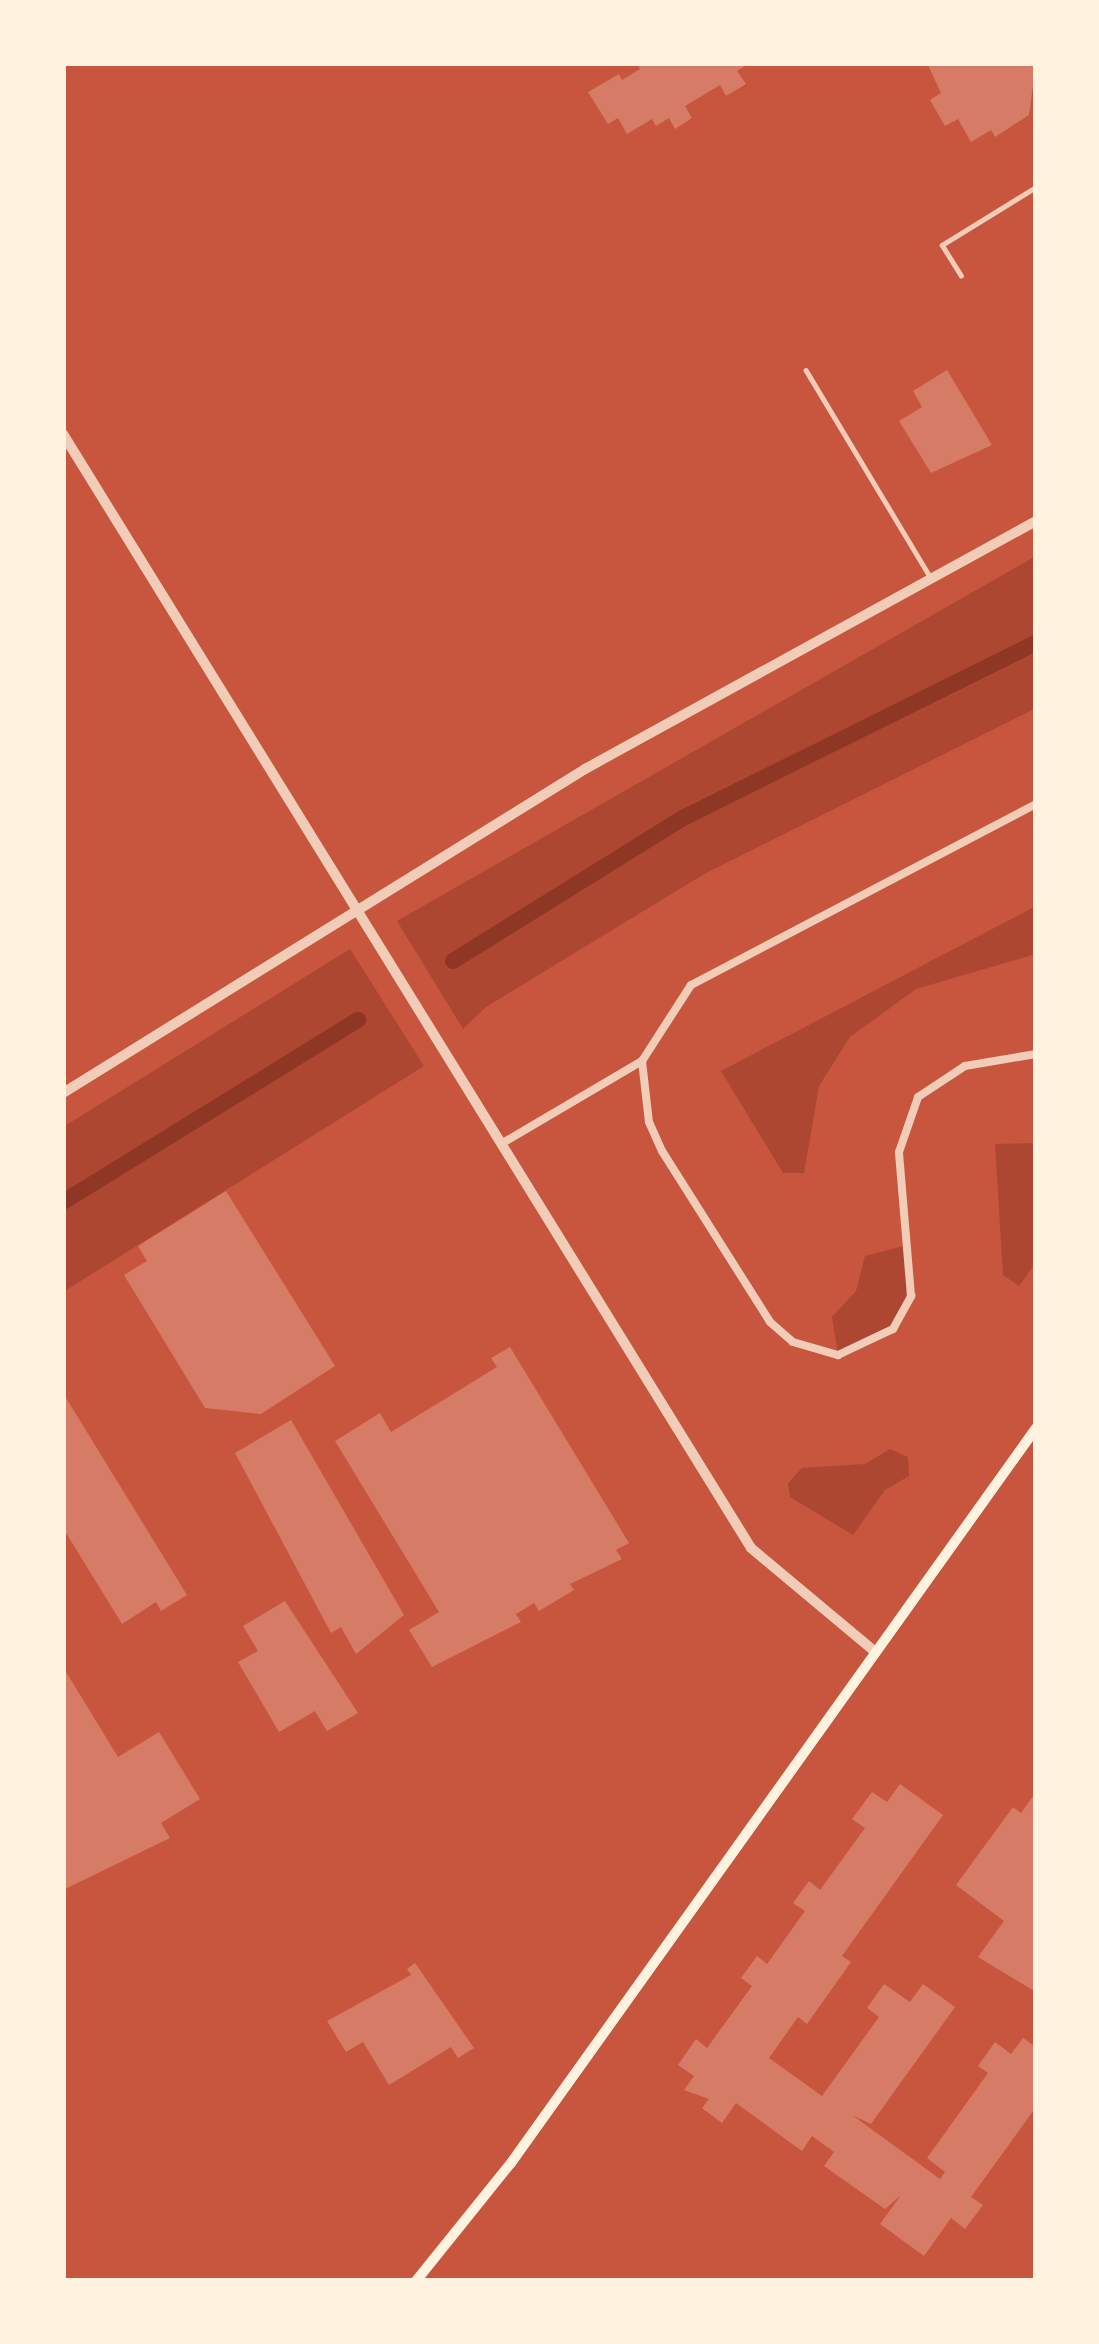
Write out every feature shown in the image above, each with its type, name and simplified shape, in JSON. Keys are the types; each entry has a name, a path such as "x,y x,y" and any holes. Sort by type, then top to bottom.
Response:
{"main road":[{"path":"416,2281 511,2163 1036,1428"}],"street":[{"path":"63,434 751,1548 874,1651"},
{"path":"63,1093 585,769 1036,521"},
{"path":"500,1144 642,1061 691,985 1036,804"},
{"path":"642,1061 649,1122 662,1151 770,1322 794,1342 838,1355 893,1329 911,1296 899,1152 918,1097 965,1066 1036,1054"}],"lane":[{"path":"961,276 942,245 1036,188"},
{"path":"806,370 932,580"}],"shaded area":[{"path":"1036,556 1036,708 706,873 486,1007 463,1029 397,921"},
{"path":"1036,906 1036,954 916,989 850,1037 819,1086 804,1173 783,1173 721,1071"},
{"path":"350,949 424,1066 63,1292 63,1127"},
{"path":"1036,1143 1036,1262 1019,1286 1003,1275 995,1144"},
{"path":"911,1244 904,1314 879,1339 838,1355 832,1317 856,1291 865,1256"},
{"path":"890,1449 908,1457 909,1476 885,1490 853,1535 790,1497 788,1483 802,1468 865,1464"}],"building":[{"path":"637,63 750,63 737,71 746,84 726,96 720,85 685,106 692,118 675,129 669,118 656,126 652,119 627,134 618,118 608,124 588,92 619,74 622,80 640,69"},
{"path":"927,63 1036,63 1029,115 995,137 991,130 971,142 958,119 945,126 930,100 941,93"},
{"path":"947,370 992,445 931,473 899,421 922,407 913,391"},
{"path":"226,1191 335,1366 261,1414 205,1408 124,1275 147,1261 138,1246"},
{"path":"510,1347 629,1543 616,1550 622,1559 570,1584 574,1590 539,1611 534,1603 516,1614 521,1622 432,1667 409,1630 439,1612 335,1441 380,1413 391,1432 497,1367 491,1358"},
{"path":"63,1393 187,1595 161,1611 156,1602 122,1624 63,1528"},
{"path":"291,1420 404,1615 356,1654 341,1627 331,1633 235,1453"},
{"path":"285,1601 358,1713 327,1731 315,1711 279,1732 238,1662 258,1651 243,1626"},
{"path":"63,1667 118,1757 159,1732 200,1799 161,1823 170,1838 63,1890"},
{"path":"900,1784 943,1815 842,1956 851,1962 807,2024 798,2017 769,2058 822,2096 879,2017 867,2008 884,1984 910,2002 923,1984 955,2007 871,2124 852,2115 940,2179 945,2172 927,2158 988,2073 978,2066 995,2042 1011,2054 1023,2038 1033,2045 1036,2107 971,2197 983,2205 965,2229 951,2218 924,2256 880,2224 901,2195 885,2209 824,2166 834,2152 812,2136 802,2151 736,2103 722,2123 702,2108 709,2099 684,2090 694,2076 678,2065 696,2039 707,2048 752,1986 741,1978 757,1956 767,1964 805,1911 793,1903 809,1881 820,1890 865,1828 852,1819 872,1792 887,1802"},
{"path":"1036,1792 1036,1992 978,1957 1004,1921 956,1885 1013,1807 1021,1813"},
{"path":"415,1963 474,2048 458,2058 451,2047 389,2085 363,2042 346,2052 327,2021 411,1975 407,1969"}],"waterway":[{"path":"453,961 681,819 1036,643"},
{"path":"63,1202 358,1020"}]}
